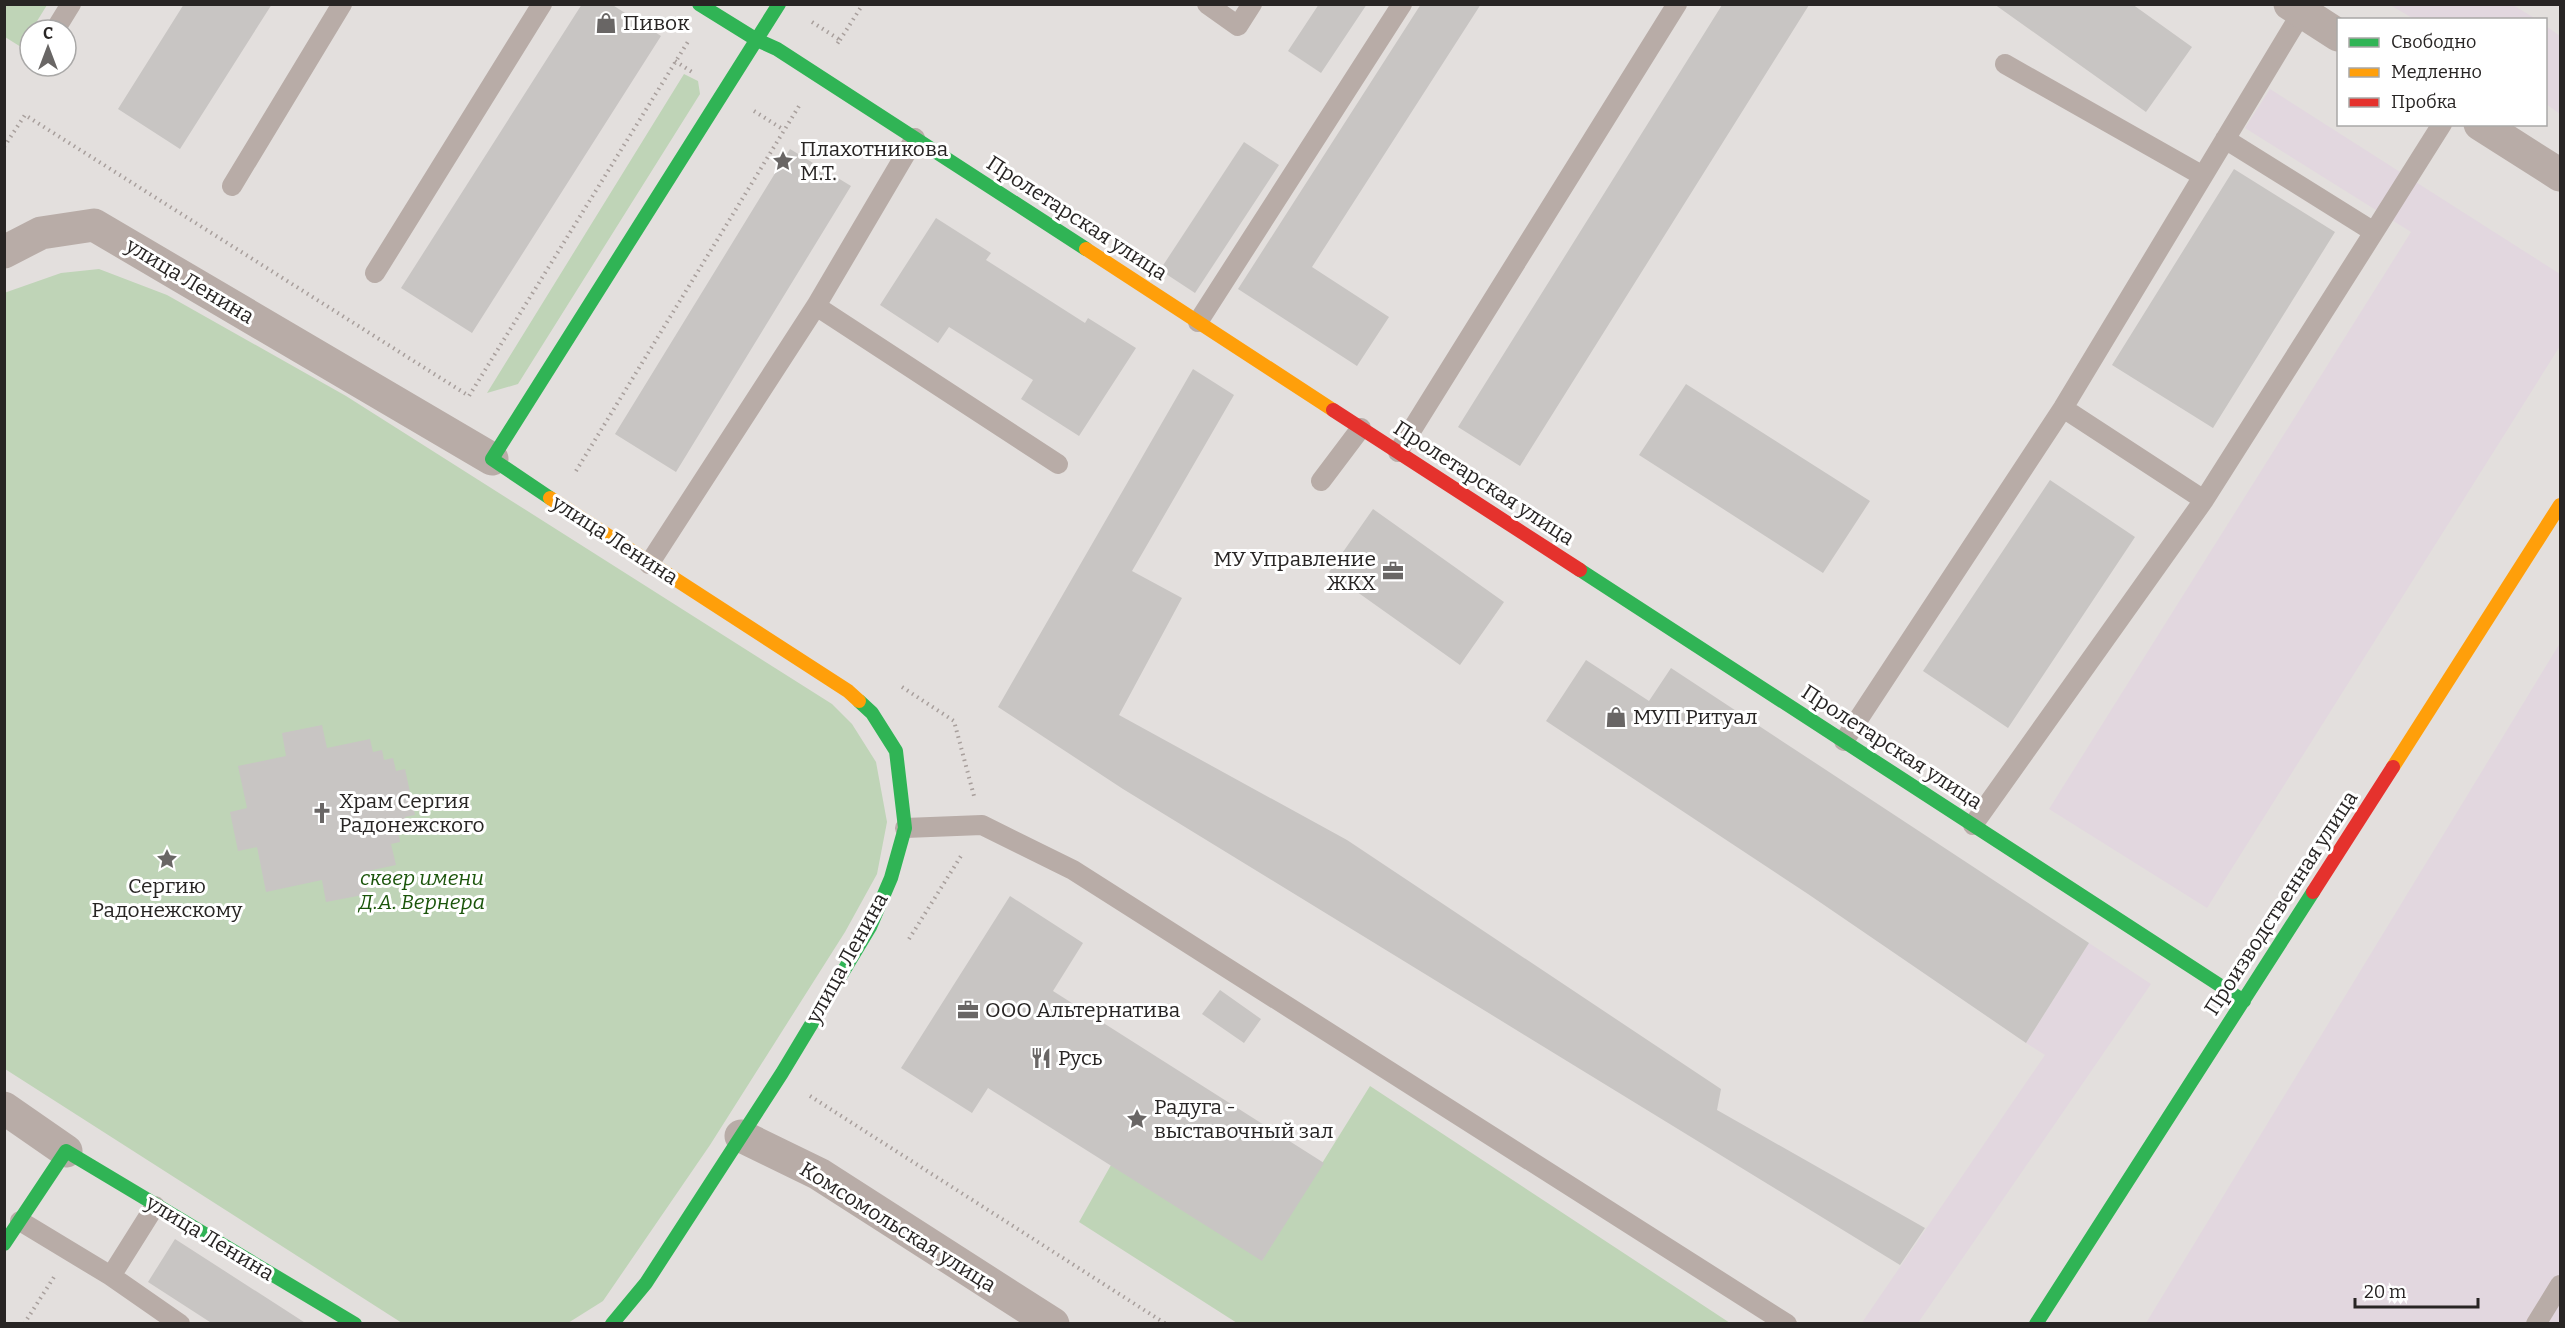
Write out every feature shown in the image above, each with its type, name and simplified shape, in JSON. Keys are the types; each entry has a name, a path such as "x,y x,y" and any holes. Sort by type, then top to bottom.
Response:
{"street":[{"name":"Пролетарская улица","path":"699,4 757,40 777,49 2244,1000"},
{"path":"492,459 779,4"},
{"path":"2296,8 2337,34"},
{"path":"2483,126 2560,175"},
{"name":"улица Ленина","path":"4,252 41,233 94,225 492,459 649,564 848,692 872,713 896,751 905,828 891,878 870,927 741,1136 646,1283 612,1323"},
{"name":"Производственная улица","path":"2036,1323 2560,504"},
{"name":"улица Ленина","path":"4,1108 66,1151 155,1206 356,1323"},
{"name":"Комсомольская улица","path":"741,1136 819,1174 1053,1323"},
{"path":"4,1244 66,1151"}],"lane":[{"path":"62,18 71,4"},
{"path":"232,186 342,4"},
{"path":"375,273 543,4"},
{"path":"1207,4 1238,26 1252,4"},
{"path":"1198,322 1402,4"},
{"path":"1398,452 1677,4"},
{"path":"1844,741 2063,408 2225,139 2296,8"},
{"path":"2005,64 2203,176"},
{"path":"1973,825 2204,500 2441,126"},
{"path":"649,564 816,306 915,138"},
{"path":"2225,139 2374,232"},
{"path":"816,306 1058,464"},
{"path":"2063,408 2204,500"},
{"path":"1321,481 1361,428"},
{"path":"905,828 982,825 1073,870 1787,1323"},
{"path":"111,1276 155,1206"},
{"path":"20,1221 111,1276 180,1323"},
{"path":"2536,1323 2560,1285"}],"path":[{"path":"840,40 863,4"},
{"path":"809,1096 1166,1323"}],"shaded area":[{"path":"2390,5 2513,5 2534,18 2412,18"},
{"path":"2547,27 2560,36 2560,114 2547,105"},
{"path":"2270,89 2560,274 2560,346 2207,908 2049,809 2411,232 2245,128"},
{"path":"2560,643 2560,1323 2146,1323"},
{"path":"2089,943 2151,984 1918,1323 1861,1324 2045,1055 2026,1043"}],"green space":[{"path":"4,5 47,5 39,18 18,18 18,45 5,37"},
{"path":"684,74 698,81 700,94 518,384 487,393"},
{"name":"сквер имени Д.А. Вернера","path":"99,269 167,295 346,396 832,704 852,724 876,762 887,822 877,874 845,932 710,1145 603,1301 568,1323 402,1323 5,1069 4,293 61,273"},
{"path":"1370,1086 1730,1323 1237,1323 1079,1222 1111,1165 1262,1260"}],"building":[{"path":"184,4 272,4 180,149 118,109"},
{"path":"582,4 611,4 661,36 472,333 401,288"},
{"path":"1319,4 1367,4 1321,73 1288,51"},
{"path":"1421,4 1481,4 1312,267 1389,317 1357,366 1238,289"},
{"path":"1994,4 2132,4 2192,47 2146,112"},
{"path":"1722,5 1809,5 1520,466 1458,427"},
{"path":"1244,142 1279,165 1195,293 1160,270"},
{"path":"790,149 851,186 676,472 615,434"},
{"path":"2234,169 2335,232 2213,428 2112,365"},
{"path":"936,218 991,253 986,260 1085,323 1088,318 1136,348 1079,436 1021,399 1033,380 949,327 938,343 880,305"},
{"path":"1193,369 1234,395 1132,571 1182,598 1119,715 1347,840 1721,1089 1717,1110 1925,1228 1900,1265 1123,789 998,707"},
{"path":"1686,384 1870,501 1823,573 1639,455"},
{"path":"2050,480 2135,537 2008,728 1923,671"},
{"path":"1373,509 1504,602 1460,665 1329,572"},
{"path":"1586,660 1649,701 1671,668 2089,943 2026,1043 1808,894 1546,721"},
{"name":"Храм Сергия Радонежского","path":"322,725 327,748 370,739 373,752 382,750 384,760 393,758 396,771 405,769 415,815 405,817 408,829 398,831 400,842 391,844 396,865 363,872 368,894 326,902 322,880 266,892 257,847 238,851 230,812 247,808 238,766 286,756 282,733"},
{"path":"1010,896 1083,943 1053,991 1324,1163 1262,1261 988,1088 972,1113 901,1068"},
{"path":"1220,990 1261,1019 1244,1043 1202,1014"},
{"path":"175,1239 307,1324 213,1324 148,1282"}],"traffic: fast":[{"path":"699,4 757,40 777,49 1086,249"},
{"path":"550,498 492,459 779,4"},
{"path":"1580,570 2244,1001"},
{"path":"612,1324 646,1283 782,1073 870,927 891,878 905,828 896,751 872,713 859,701"},
{"path":"2036,1324 2313,892"},
{"path":"4,1244 66,1151 355,1324"}],"traffic: slow":[{"path":"1086,249 1333,410"},
{"path":"550,498 848,691 859,701"},
{"path":"2393,767 2560,505"}],"traffic: jam":[{"path":"1333,410 1580,570"},
{"path":"2313,892 2393,767"}],"place":[{"name":"Пивок","path":"606,23"},
{"name":"Плахотникова М.Т.","path":"783,161"},
{"name":"МУ Управление ЖКХ","path":"1393,571"},
{"name":"МУП Ритуал","path":"1616,717"},
{"name":"Храм Сергия Радонежского","path":"322,813"},
{"name":"Сергию Радонежскому","path":"167,859"},
{"name":"ООО Альтернатива","path":"968,1010"},
{"name":"Русь","path":"1041,1058"},
{"name":"Радуга - выставочный зал","path":"1137,1119"}]}
